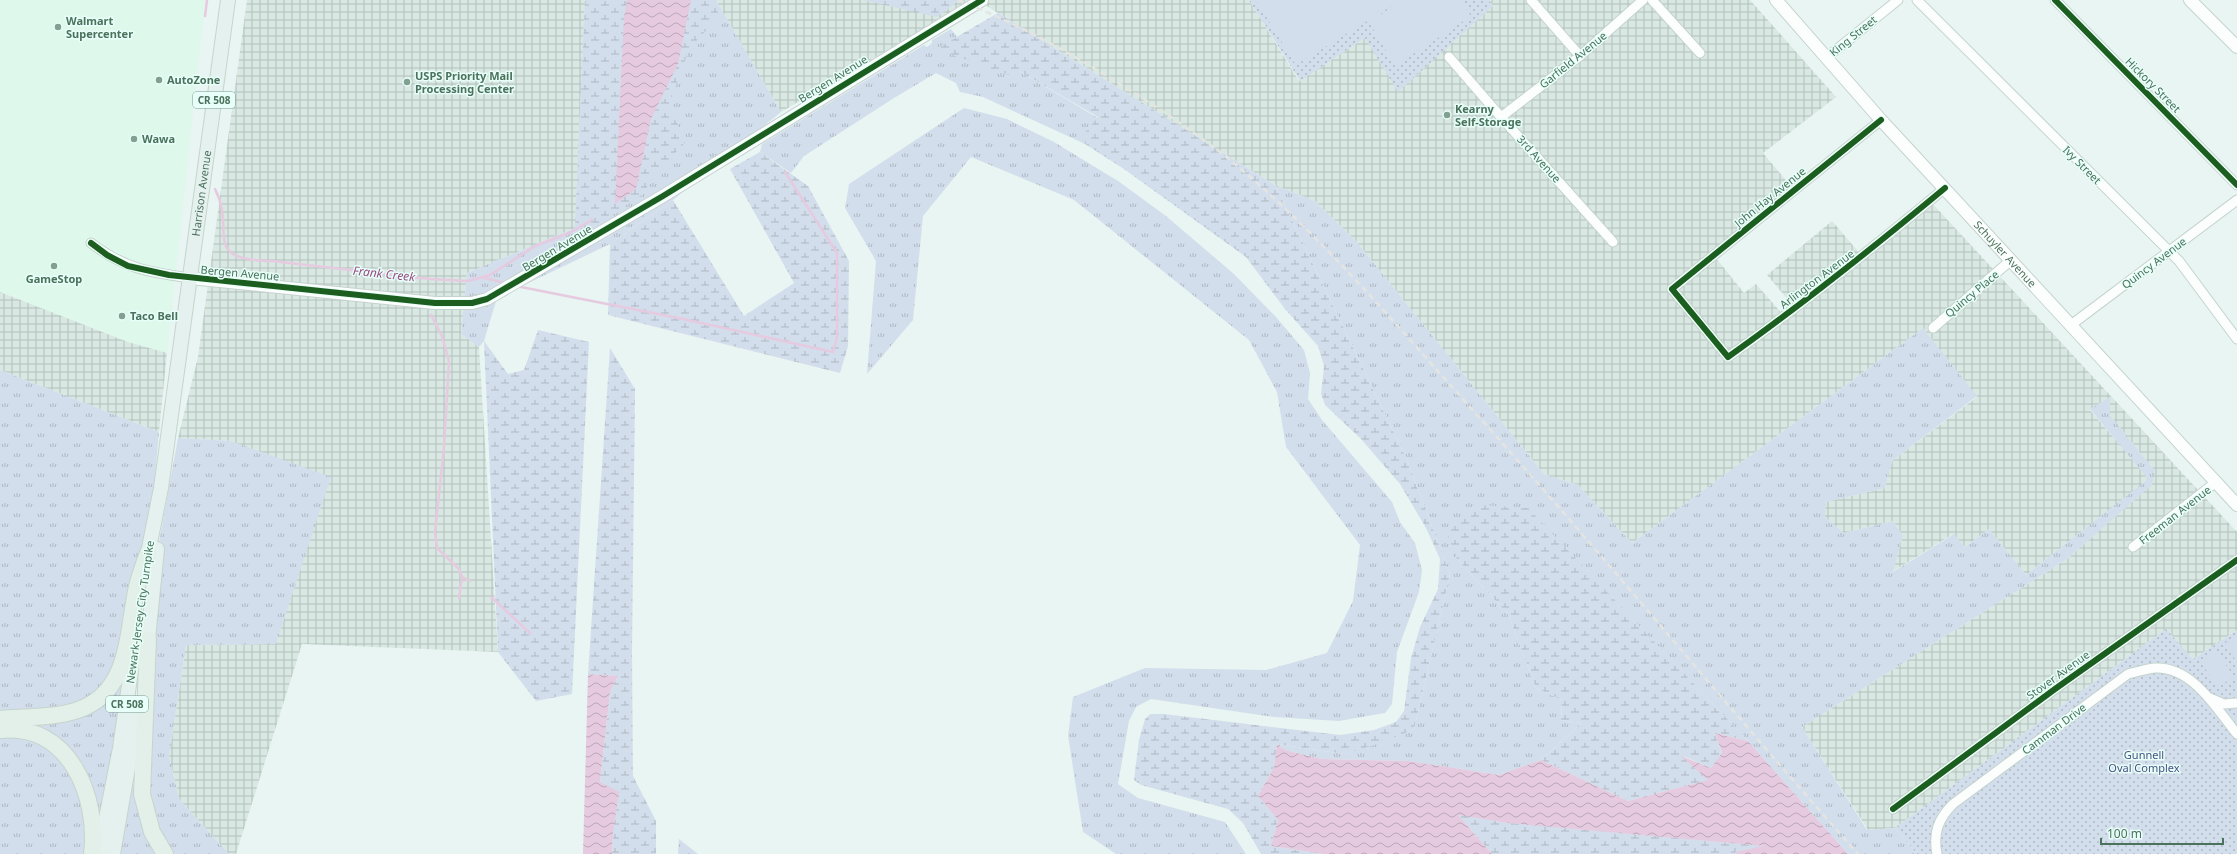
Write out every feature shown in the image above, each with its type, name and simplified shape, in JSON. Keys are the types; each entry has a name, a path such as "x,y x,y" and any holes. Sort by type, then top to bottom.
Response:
{"highway":[{"path":"0,719 71,712 89,705 105,692 118,675 125,656 135,596 148,553"},
{"path":"148,639 142,794 152,832 165,854"},
{"path":"0,730 19,730 40,737 54,745 69,760 81,778 91,804 94,825 92,854"}],"main road":[{"name":"Harrison Avenue","path":"175,386 228,0"},
{"name":"Newark-Jersey City Turnpike","path":"99,854 122,736 148,553 161,488 175,386"},
{"name":"Newark-Jersey City Turnpike","path":"113,854 132,752 148,639 157,553 161,488"}],"street":[{"name":"Bergen Avenue","path":"91,243 107,255 128,266 190,278 435,304 472,303 487,300 694,177 982,0"},
{"path":"1531,0 1580,56"},
{"name":"Garfield Avenue","path":"1501,117 1580,56 1643,0"},
{"path":"1652,0 1700,53"},
{"name":"Schuyler Avenue","path":"1776,0 1881,120 2237,505"},
{"name":"King Street","path":"1826,58 1898,0"},
{"name":"Ivy Street","path":"1917,0 2168,252 2179,261 2237,339"},
{"name":"Hickory Street","path":"2055,0 2237,185"},
{"path":"2190,0 2237,47"},
{"name":"3rd Avenue","path":"1449,57 1613,242"},
{"name":"John Hay Avenue","path":"1704,326 1672,289 1881,120"},
{"name":"Arlington Avenue","path":"1704,326 1728,357 1864,256 1944,188"},
{"name":"Quincy Avenue","path":"2071,325 2237,200"},
{"name":"Quincy Place","path":"1933,328 2012,260"},
{"name":"Freeman Avenue","path":"2134,547 2216,482"},
{"name":"Stover Avenue","path":"1894,809 2055,689 2237,560"},
{"name":"Camman Drive","path":"1937,854 1935,833 1942,815 1947,809 2128,674 2156,668 2174,671 2192,682 2207,696 2237,734"},
{"name":"Camman Drive","path":"2207,696 2224,704 2237,703"}],"shaded area":[{"path":"0,0 205,0 167,353 131,343 0,292"},
{"path":"247,0 585,0 575,228 467,273 461,334 479,347 498,652 302,644 236,854 229,854 179,799 169,756 186,645 276,644 231,441 178,438 198,357"},
{"path":"716,0 974,0 781,112"},
{"path":"977,0 1249,0 1299,81 1365,38 1493,6 1489,0 1750,0 1836,97 1763,153 1795,191 1716,258 1744,293 1756,284 1785,317 1796,309 1767,275 1832,221 1862,256 1930,201 2237,532 2237,630 2193,659 2166,629 1895,828 1868,830 1802,727 2067,559 2151,485 2155,471 2110,415 2110,397 2090,410 2149,479 2026,575 1989,529 1965,547 1953,534 1892,572 1903,536 1893,521 1844,533 1825,517 1825,502 1885,488 1892,461 1977,397 1923,328 1632,543 1578,485 1544,474 1356,241 1315,201 1275,185"},
{"path":"0,292 128,342 167,353 159,432 0,370"}],"green space":[{"path":"585,0 716,0 781,112 673,200 610,244 497,298 484,341 479,347 461,334 467,273 575,228"},
{"path":"585,0 714,0 719,16 689,49 669,105 685,143 656,172 643,194 589,230 575,228"},
{"path":"863,0 960,0 937,17"},
{"path":"1249,0 1489,0 1493,6 1398,92 1365,38 1300,81"},
{"path":"1256,0 1401,0 1296,65"},
{"path":"1403,0 1460,0 1471,16 1395,66 1369,22"},
{"path":"998,13 1275,185 1407,460 1450,574 1414,729 1384,742 1344,754 1277,744 1274,767 1258,796 1278,820 1271,846 1324,854 1261,854 1243,823 1228,809 1141,785 1134,780 1139,740 1145,719 1150,714 1164,714 1340,735 1374,730 1396,722 1404,711 1411,658 1420,627 1438,589 1440,559 1426,528 1400,484 1361,439 1325,405 1321,394 1324,366 1318,346 1285,309 1246,257 1124,169 1085,144 1085,132 1098,117 1019,71 1009,75 936,49"},
{"path":"951,29 957,37 937,49 1019,71 1098,118 1085,132 1085,144 983,97 960,92 956,83 936,73 804,156 791,173 760,152 762,144 924,45 927,47 932,43 932,40"},
{"path":"964,108 1007,119 1054,142 1118,181 1166,216 1234,274 1276,317 1304,350 1310,373 1308,399 1322,420 1392,502 1400,522 1415,543 1422,570 1419,592 1397,652 1392,704 1385,713 1339,721 1274,717 1151,699 1136,707 1129,721 1118,784 1138,798 1225,822 1246,854 1116,854 1083,832 1068,736 1073,697 1145,668 1266,670 1327,653 1353,601 1360,545 1286,447 1277,392 1249,340 1074,200 971,157 923,216 913,320 867,374 876,261 845,208 849,184"},
{"path":"760,152 808,186 849,261 848,346 840,373 608,315 610,244 673,200 744,316 794,283 730,169"},
{"path":"1275,185 1315,201 1356,241 1544,474 1578,485 1632,543 1923,328 1977,396 1892,461 1885,488 1826,502 1825,517 1844,533 1893,521 1903,536 1893,572 1954,534 1965,547 1989,529 2026,575 2148,479 2090,409 2110,397 2110,415 2155,471 2152,485 2067,559 1802,727 1867,830 1895,828 1917,854 1848,854 1748,741 1527,508 1457,559 1508,614 1536,688 1562,700 1561,720 1581,723 1541,760 1499,775 1409,761 1321,759 1285,750 1277,744 1344,754 1414,729 1450,574 1407,460"},
{"path":"538,330 589,342 572,694 536,701 498,652 484,341 508,374 524,370"},
{"path":"610,348 635,389 632,652 633,776 656,821 656,854 612,854 613,833 600,782 610,692 618,676 588,674"},
{"path":"0,370 159,432 148,553 99,854 0,854"},
{"path":"178,438 231,441 331,477 276,644 186,645 169,756 179,799 229,854 113,854 126,786 141,787 157,553"},
{"path":"1480,505 1528,508 1748,741 1715,733 1722,754 1711,768 1683,756 1709,780 1628,801 1541,760 1581,723 1561,720 1562,700 1536,688 1508,614 1457,559 1446,531"},
{"name":"Gunnell Oval Complex","path":"2166,629 2193,659 2237,630 2237,854 1917,854 1895,828"},
{"path":"2237,634 2237,662 2224,644"},
{"path":"2215,651 2234,676 2219,687 2200,662"},
{"path":"1457,814 1502,822 1766,846 1735,852 1737,854 1492,854"},
{"path":"679,839 698,854 678,854"}],"water":[{"path":"627,0 691,0 678,64 651,119 636,189 615,204 624,17"},
{"path":"588,674 618,676 610,692 600,782 619,792 613,833 612,854 583,854"},
{"path":"1715,733 1748,741 1848,854 1737,854 1735,852 1764,846 1508,823 1458,815 1492,854 1324,854 1271,846 1278,820 1258,796 1274,767 1277,744 1285,750 1321,759 1409,761 1499,775 1541,760 1628,801 1708,780 1681,756 1711,768 1722,753"}],"waterway":[{"name":"Frank Creek","path":"205,16 207,0"},
{"path":"516,286 683,319 833,352 837,337 837,253 785,172"},
{"name":"Frank Creek","path":"215,189 221,204 224,241 228,249 235,255 249,259 430,279 468,281 490,275 535,246 569,233 592,220"},
{"path":"481,277 505,283"},
{"path":"431,315 442,336 449,361 444,447 435,532 437,548 459,569 462,577 459,598"},
{"path":"462,577 470,581"},
{"path":"491,597 530,633"}],"railway":[{"path":"958,0 1003,19 1047,41 1131,91 1206,141 1248,175 1278,202 1335,258 1390,317 1519,462 1858,854"}],"cycle path":[{"path":"91,243 107,255 128,266 169,275 435,303 472,303 487,299 663,196 982,0"},
{"path":"2055,0 2237,185"},
{"path":"1881,120 1672,289 1728,357 1784,317 1838,275 1945,188"},
{"path":"1893,809 2055,689 2237,560"}],"place":[{"name":"Walmart Supercenter","path":"58,27"},
{"name":"AutoZone","path":"159,80"},
{"name":"USPS Priority Mail Processing Center","path":"407,82"},
{"name":"Kearny Self-Storage","path":"1447,115"},
{"name":"Wawa","path":"134,139"},
{"name":"GameStop","path":"54,266"},
{"name":"Taco Bell","path":"122,316"}]}
